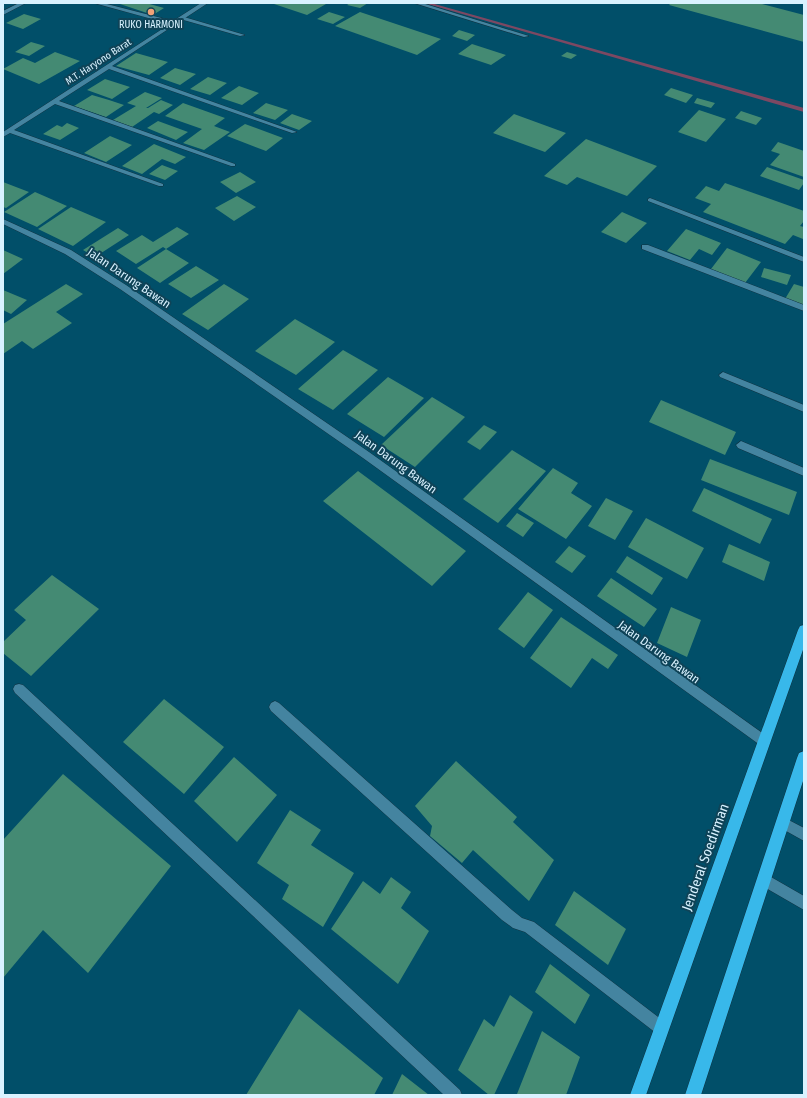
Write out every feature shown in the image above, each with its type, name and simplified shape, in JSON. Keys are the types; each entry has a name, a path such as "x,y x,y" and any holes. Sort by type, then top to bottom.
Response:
{"highway":[{"name":"Jenderal Soedirman","path":"638,1095 804,630"},
{"path":"693,1095 804,758"}],"street":[{"path":"3,13 23,3"},
{"path":"97,3 173,23"},
{"name":"M.T. Haryono Barat","path":"3,135 205,3"},
{"path":"417,3 526,36"},
{"path":"182,18 242,35"},
{"path":"107,66 294,132"},
{"path":"53,101 233,165"},
{"path":"10,131 161,184"},
{"path":"650,200 804,260"},
{"name":"Jalan Darung Bawan","path":"3,221 68,252 123,287 366,455 764,741"},
{"path":"646,246 804,308"},
{"path":"723,375 804,409"},
{"path":"741,445 804,472"},
{"path":"19,689 455,1095"},
{"path":"275,707 507,915 518,923 529,927 661,1028"},
{"path":"782,823 804,835"},
{"path":"764,879 804,903"}],"building":[{"name":"RUKO HARMONI","path":"117,3 146,3 164,8 153,15"},
{"path":"271,3 322,3 326,4 307,15"},
{"path":"350,3 368,3 360,8 347,5"},
{"path":"671,3 758,3 804,15 804,42 669,5"},
{"path":"329,12 345,17 333,24 317,19"},
{"path":"360,12 441,39 417,55 335,26"},
{"path":"24,14 41,19 23,29 6,23"},
{"path":"459,30 475,35 467,41 452,36"},
{"path":"31,42 45,46 29,56 15,52"},
{"path":"472,44 506,55 491,65 458,54"},
{"path":"55,52 80,61 39,84 3,69 23,58 35,63"},
{"path":"567,52 577,55 571,59 561,56"},
{"path":"136,53 168,62 149,75 116,66"},
{"path":"175,68 196,74 180,85 160,78"},
{"path":"208,77 227,83 210,95 190,89"},
{"path":"105,79 130,87 112,99 87,90"},
{"path":"239,86 259,93 242,105 221,98"},
{"path":"671,88 693,95 686,103 664,95"},
{"path":"145,92 162,98 146,108 161,100 173,105 159,114 154,112 132,127 113,120 136,106 127,103"},
{"path":"92,95 124,105 106,117 74,106"},
{"path":"697,98 715,103 711,108 694,103"},
{"path":"183,103 225,118 214,126 230,132 204,150 183,143 202,129 165,116"},
{"path":"266,103 288,110 275,120 253,113"},
{"path":"699,110 726,119 706,142 678,132"},
{"path":"741,111 762,118 756,125 735,118"},
{"path":"292,114 312,121 299,130 280,123"},
{"path":"514,114 566,133 545,152 493,133"},
{"path":"158,121 188,132 176,140 147,128"},
{"path":"67,123 79,128 60,140 43,134 57,125 62,127"},
{"path":"245,124 283,138 266,151 227,136"},
{"path":"110,136 132,145 106,162 84,153"},
{"path":"586,139 657,166 627,196 577,177 567,185 544,176"},
{"path":"778,142 804,151 804,177 770,165 780,154 771,151"},
{"path":"154,144 186,157 175,164 162,159 142,174 122,166"},
{"path":"162,165 178,171 165,180 149,174"},
{"path":"767,167 804,180 804,183 799,190 760,176"},
{"path":"240,172 256,182 236,193 220,182"},
{"path":"3,182 29,192 6,208 3,207"},
{"path":"725,183 804,211 804,221 800,226 804,227 803,239 793,235 785,244 703,212 711,204 695,198 706,186 719,191"},
{"path":"35,192 67,206 37,227 4,212"},
{"path":"237,196 256,207 234,221 215,208"},
{"path":"71,207 106,222 73,246 38,229"},
{"path":"622,212 647,223 626,243 601,232"},
{"path":"177,227 189,234 166,249 163,247 136,264 116,251 142,235 153,242"},
{"path":"118,228 129,235 95,257 83,250"},
{"path":"686,229 721,243 712,255 699,249 690,260 667,251"},
{"path":"727,248 761,262 745,283 711,269"},
{"path":"166,249 189,263 160,283 137,268"},
{"path":"3,250 23,259 3,274"},
{"path":"196,266 219,280 191,298 168,284"},
{"path":"764,268 791,275 787,285 761,277"},
{"path":"66,284 83,294 56,312 72,323 33,349 22,341 3,354 3,324"},
{"path":"224,284 249,299 208,330 182,314"},
{"path":"794,284 804,287 804,306 785,299"},
{"path":"3,290 27,300 11,314 3,310"},
{"path":"295,319 335,342 296,375 255,351"},
{"path":"343,350 378,370 333,410 298,389"},
{"path":"388,377 424,398 384,437 347,414"},
{"path":"432,397 465,417 415,467 381,445"},
{"path":"661,400 736,432 725,455 649,422"},
{"path":"484,425 497,432 480,450 467,442"},
{"path":"512,450 546,471 498,523 463,499"},
{"path":"710,459 797,492 789,515 701,480"},
{"path":"553,468 578,483 571,493 592,506 566,539 518,509"},
{"path":"358,471 466,551 432,586 323,501"},
{"path":"704,488 772,519 760,544 692,511"},
{"path":"606,498 633,511 615,540 588,526"},
{"path":"517,513 534,523 523,537 506,526"},
{"path":"646,518 704,548 687,579 628,547"},
{"path":"729,544 770,562 764,581 722,562"},
{"path":"569,546 586,556 572,573 555,562"},
{"path":"627,556 663,578 652,595 616,572"},
{"path":"52,575 99,609 31,676 3,653 3,642 26,620 14,610"},
{"path":"611,578 657,609 644,627 597,596"},
{"path":"528,592 553,610 524,648 498,629"},
{"path":"671,607 701,620 687,657 657,643"},
{"path":"561,617 618,655 608,669 592,658 571,688 530,658"},
{"path":"164,699 224,747 184,794 123,742"},
{"path":"234,757 277,795 237,842 194,801"},
{"path":"456,761 517,817 513,822 554,860 529,901 473,850 462,863 430,836 432,826 415,806"},
{"path":"63,774 171,866 88,973 43,930 3,978 3,840"},
{"path":"290,810 321,830 311,845 354,873 323,927 282,899 289,885 257,863"},
{"path":"391,877 411,892 401,908 429,931 398,984 331,929 363,881 380,894"},
{"path":"574,891 626,929 608,965 555,925"},
{"path":"550,964 590,995 575,1024 535,992"},
{"path":"510,995 533,1012 494,1095 489,1095 458,1070 484,1019 494,1027"},
{"path":"299,1009 383,1078 374,1095 246,1095"},
{"path":"542,1031 580,1057 566,1095 517,1094"},
{"path":"402,1074 429,1095 392,1095"}],"waterway":[{"path":"426,3 804,110"}],"place":[{"name":"RUKO HARMONI","path":"151,12"}]}
